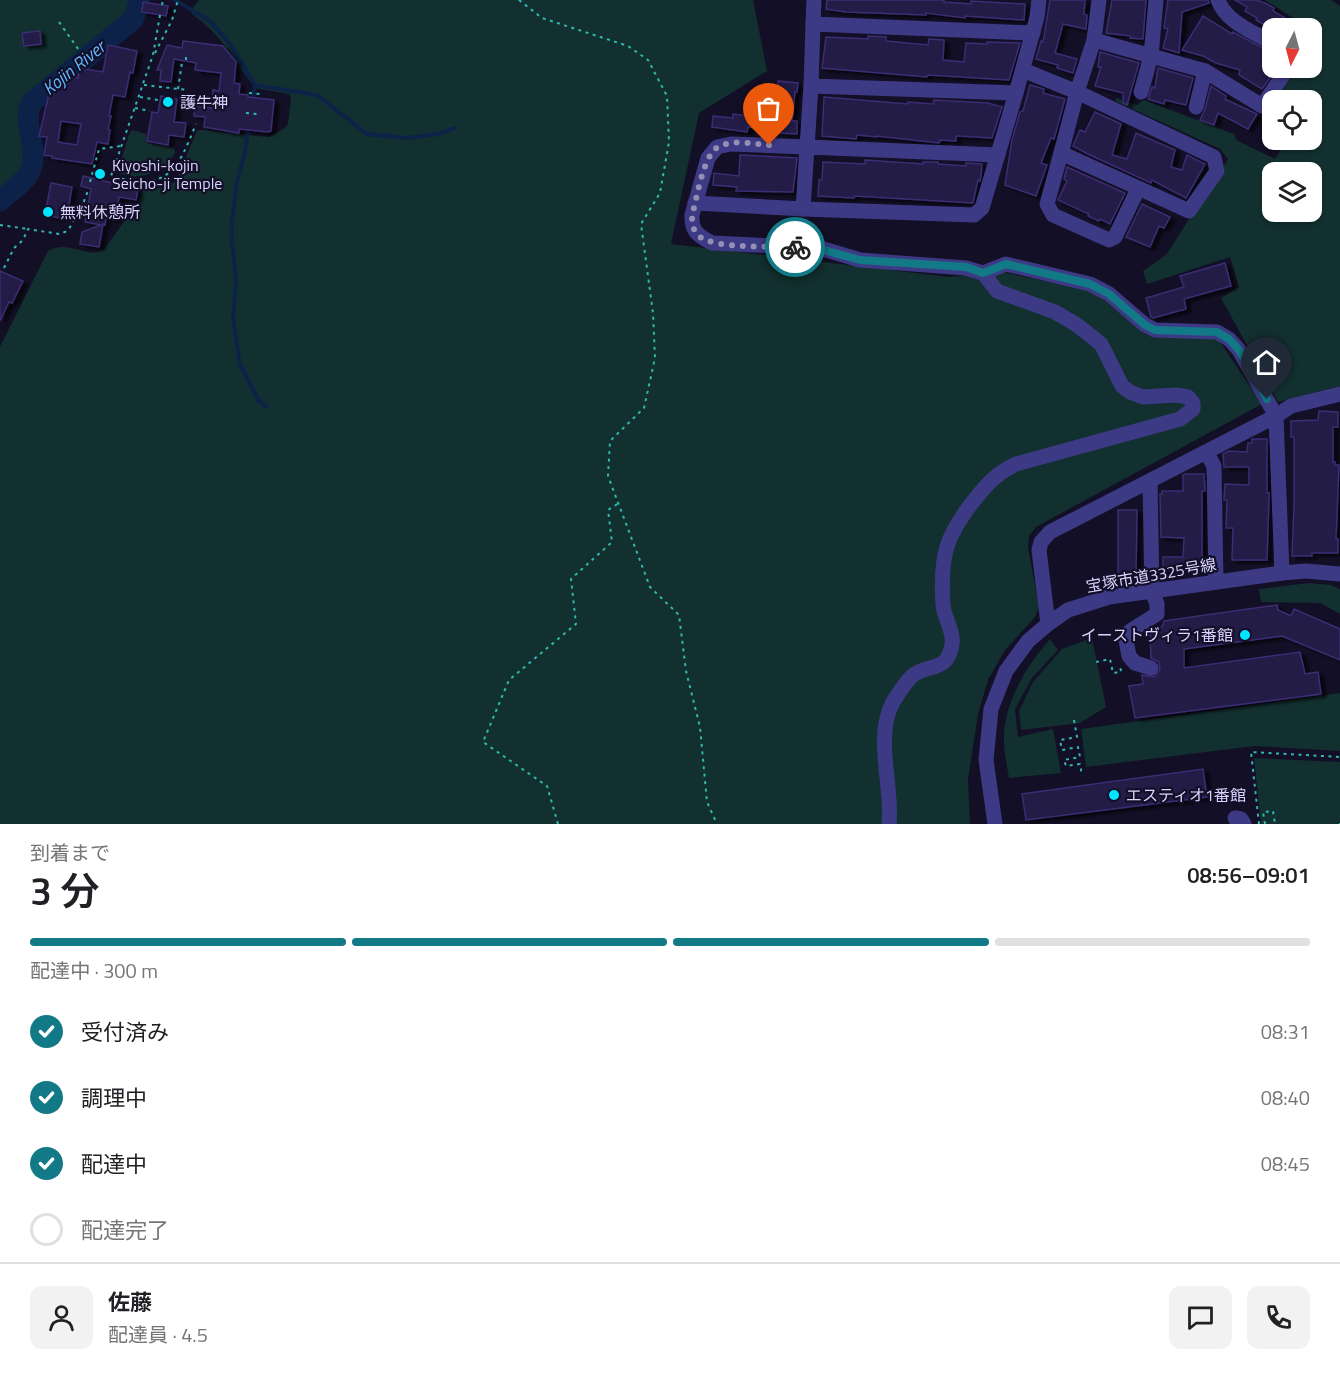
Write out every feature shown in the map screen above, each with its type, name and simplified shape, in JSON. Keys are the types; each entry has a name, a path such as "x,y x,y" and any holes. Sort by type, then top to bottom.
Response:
{"street":[{"path":"803,209 814,0"},
{"path":"695,203 974,215 982,207 998,155 1038,17 1039,0"},
{"path":"1099,0 1094,39 1077,92 1047,204 1053,215 1109,240 1115,237 1138,189"},
{"path":"1141,92 1152,56 1156,0"},
{"path":"1218,0 1229,18 1262,37"},
{"path":"813,24 1033,33"},
{"path":"1094,39 1205,71 1262,106 1281,78"},
{"path":"1023,70 1077,92 1214,157 1217,171 1189,212 1061,153"},
{"path":"1196,107 1205,71"},
{"path":"811,86 1016,93"},
{"path":"889,824 885,742 888,715 893,703 912,676 944,662 950,652 952,634 943,608 943,565 946,549 957,522 999,472 1016,464 1180,419 1192,409 1193,402 1188,397 1176,395 1143,397 1130,392 1122,386 1101,344 1077,325 1055,312 997,291 983,273 966,267 860,260 820,249 712,243 697,236 692,225 695,203 708,159 717,147 731,144 998,155"},
{"path":"983,273 1006,264 1090,284 1109,294 1145,325 1155,330 1217,332 1229,339 1239,350 1276,416 1282,573"},
{"path":"1048,624 1039,550 1050,531 1292,406 1340,394"},
{"path":"1206,452 1214,466 1216,582"},
{"path":"1150,481 1152,591 1157,604 1157,614 1130,631 1126,640 1129,656 1135,663 1151,668"},
{"name":"宝塚市道3325号線","path":"995,824 986,760 991,709 1006,671 1017,654 1048,624 1068,610 1109,597 1282,573 1306,571 1340,574"}],"path":[{"path":"162,5 163,0"},
{"path":"153,55 167,31 178,0"},
{"path":"519,0 542,18 628,46 648,60 667,96 669,142 660,193 642,224 653,313 655,358 644,408 610,441 608,477 650,587 679,615 686,671 700,727 707,802 717,824"},
{"path":"160,15 153,55 144,85 111,176 133,183 149,182 162,177 182,158 196,124"},
{"path":"59,22 81,53"},
{"path":"178,89 182,62 185,61 186,54"},
{"path":"144,85 188,90"},
{"path":"249,93 260,94"},
{"path":"139,97 158,100"},
{"path":"135,108 150,111"},
{"path":"246,113 257,114"},
{"path":"90,182 99,149 121,146"},
{"path":"0,225 59,234 65,232 83,204 89,188"},
{"path":"4,268 14,248 24,240 28,229"},
{"path":"558,824 547,786 483,742 510,680 576,624 572,579 612,542 608,510 619,503"},
{"path":"1096,662 1110,659 1113,673 1121,672 1118,658"},
{"path":"1074,720 1077,737 1060,740 1062,750 1078,747 1080,757 1064,760 1066,766 1080,764 1082,776"},
{"path":"1258,824 1251,752 1340,757"},
{"path":"1264,824 1263,812 1273,811 1275,824"}],"green space":[{"path":"0,0 134,0 127,19 88,47 36,90 24,104 29,162 26,170 0,195"},
{"path":"199,0 753,0 767,71 699,113 671,244 949,277 1002,272 1093,291 1146,335 1218,339 1262,404 1036,527 1029,536 1028,547 1039,607 1035,617 1005,650 988,680 978,714 968,780 970,824 0,824 0,347 48,251 63,247 90,252 104,250 139,200 146,186 165,181 173,183 179,179 179,173 197,131 269,137 288,124 291,98 289,94 255,88 220,39 192,14 191,10"},
{"path":"1265,0 1331,0 1340,6 1340,386 1278,402 1221,298 1239,287 1230,257 1147,284 1143,271 1166,255 1228,159 1220,149 1115,101 1116,98 1137,105 1144,100 1234,134 1236,140 1275,159 1281,150 1322,150 1322,90 1283,90 1290,78 1322,78 1322,18 1293,18"},
{"path":"133,130 146,134 147,143 174,148 175,152 166,165 143,176 127,176 119,173 130,132"},
{"path":"1309,583 1331,585 1340,589 1340,614 1320,603 1261,602 1259,589"},
{"path":"1092,638 1106,707 1080,723 1021,730 1019,711 1033,682 1062,649"},
{"path":"1050,639 1058,650 1032,678 1015,709 1018,737 1053,729 1061,773 1009,778 1004,740 1012,699 1025,673"},
{"path":"1340,693 1340,751 1254,746 1086,767 1081,729"},
{"path":"1254,758 1340,762 1340,824 1261,824"}],"building":[{"path":"827,0 944,0 944,2 971,4 971,1 1025,4 1024,20 965,16 965,18 926,13 926,15 846,12 826,9"},
{"path":"1050,0 1085,0 1086,29 1063,24 1055,53 1077,59 1073,73 1057,68 1058,65 1036,59 1041,41 1043,42"},
{"path":"1112,0 1146,0 1143,39 1106,33"},
{"path":"1168,0 1208,0 1209,3 1182,12 1179,53 1163,48 1168,29 1164,28"},
{"path":"1235,0 1256,0 1265,3 1285,18 1262,18 1262,23 1245,11 1247,7"},
{"path":"143,2 168,6 166,16 142,12"},
{"path":"1203,16 1232,34 1233,32 1262,48 1262,78 1270,78 1262,89 1239,75 1240,70 1182,50"},
{"path":"40,31 41,44 24,46 22,33"},
{"path":"868,36 886,37 886,41 928,45 929,39 944,40 943,60 964,62 966,43 1020,43 1009,80 928,75 927,77 822,68 826,37 868,39"},
{"path":"183,41 223,46 236,62 234,83 240,84 239,94 274,100 271,131 239,129 239,133 204,127 205,117 194,116 195,106 212,108 213,90 219,91 221,73 195,70 196,63 174,59 171,82 160,81 161,70 157,70 167,45 182,48"},
{"path":"108,45 137,51 125,97 113,95 109,116 111,116 108,144 97,142 92,164 44,155 47,137 39,136 49,94 54,94 55,87 60,88 61,82 68,84 69,77 78,78 80,68 103,72","holes":["61,121 81,124 77,145 58,142"]},
{"path":"1100,52 1139,63 1127,105 1123,103 1123,93 1095,86 1101,67 1098,67"},
{"path":"1158,68 1193,78 1186,105 1165,100 1164,104 1148,99 1152,87 1155,88"},
{"path":"778,81 798,83 792,121 797,121 797,134 748,127 747,132 712,127 713,116 733,118 733,114 759,117 761,90 777,92"},
{"path":"1030,85 1044,89 1043,93 1065,99 1054,139 1051,138 1041,163 1047,165 1036,196 1005,185 1012,140"},
{"path":"1211,86 1226,96 1225,99 1257,114 1248,129 1218,113 1214,125 1200,120"},
{"path":"161,96 177,99 174,122 186,123 184,137 169,135 168,145 147,141 152,112 158,113"},
{"path":"824,97 908,104 908,102 933,104 934,100 988,103 1002,107 992,138 956,136 956,141 940,140 939,143 857,135 856,139 822,136"},
{"path":"1095,112 1121,124 1112,155 1127,159 1136,133 1175,150 1171,167 1182,170 1187,155 1205,164 1186,198 1152,180 1151,183 1073,146 1080,130 1085,132"},
{"path":"740,155 797,158 793,192 736,191 737,187 713,185 714,173 739,176"},
{"path":"865,160 923,164 923,162 938,162 938,164 966,166 966,163 982,164 981,176 973,203 818,196 823,162 865,164"},
{"path":"1067,167 1125,193 1110,224 1088,216 1089,214 1058,200 1067,181 1064,179"},
{"path":"83,176 138,189 136,200 119,197 115,219 106,218 105,225 103,224 99,247 80,244 82,232 101,225 85,222 91,189 81,186"},
{"path":"51,183 72,187 69,205 63,204 60,218 45,215"},
{"path":"1142,204 1170,217 1164,228 1159,226 1150,247 1126,237"},
{"path":"1225,263 1231,286 1184,299 1186,309 1151,317 1146,298 1184,287 1180,276"},
{"path":"0,271 23,281 0,321"},
{"path":"1319,411 1338,412 1338,427 1333,427 1333,462 1339,465 1336,539 1338,539 1338,553 1292,556 1294,437 1291,437 1291,421 1318,420"},
{"path":"1252,439 1267,439 1267,493 1269,497 1267,560 1232,560 1233,528 1226,528 1225,484 1249,485 1249,467 1224,467 1223,454 1229,451 1247,452 1248,443 1252,443"},
{"path":"1204,474 1202,568 1178,567 1178,570 1163,570 1163,557 1183,557 1184,538 1161,537 1160,494 1162,491 1183,491 1183,475"},
{"path":"1118,510 1137,510 1136,574 1118,573"},
{"path":"1277,605 1278,610 1291,616 1294,609 1340,629 1340,660 1282,636 1184,649 1184,668 1300,652 1305,674 1318,672 1321,694 1135,718 1129,686 1143,684 1142,675 1154,677 1160,670 1159,662 1151,658 1150,632 1153,628 1162,627 1164,621"},
{"name":"エスティオ1番館","path":"1203,769 1207,797 1026,820 1022,794"}],"waterway":[{"name":"Kojin River","path":"0,201 24,179 33,163 28,119 32,102 129,23 134,18 139,0"},
{"path":"175,0 210,21 231,45 255,85 253,100"},
{"path":"255,85 317,95 367,134 407,138 439,134 454,128"},
{"path":"249,125 237,181 231,231 236,281 233,318 240,364 259,401 267,407"}],"way so far":[{"path":"769,145 731,144 717,147 708,159 692,215 692,225 697,236 712,243 795,247"}],"place":[{"name":"護牛神","path":"168,102"},
{"name":"Kiyoshi-kojin Seicho-ji Temple","path":"100,174"},
{"name":"無料休憩所","path":"48,212"},
{"name":"イーストヴィラ1番館","path":"1245,635"},
{"name":"エスティオ1番館","path":"1114,795"}],"route":[{"path":"795,247 820,249 860,260 966,267 983,273 1006,264 1090,284 1109,294 1145,325 1155,330 1217,332 1229,339 1239,350 1267,399"}]}
